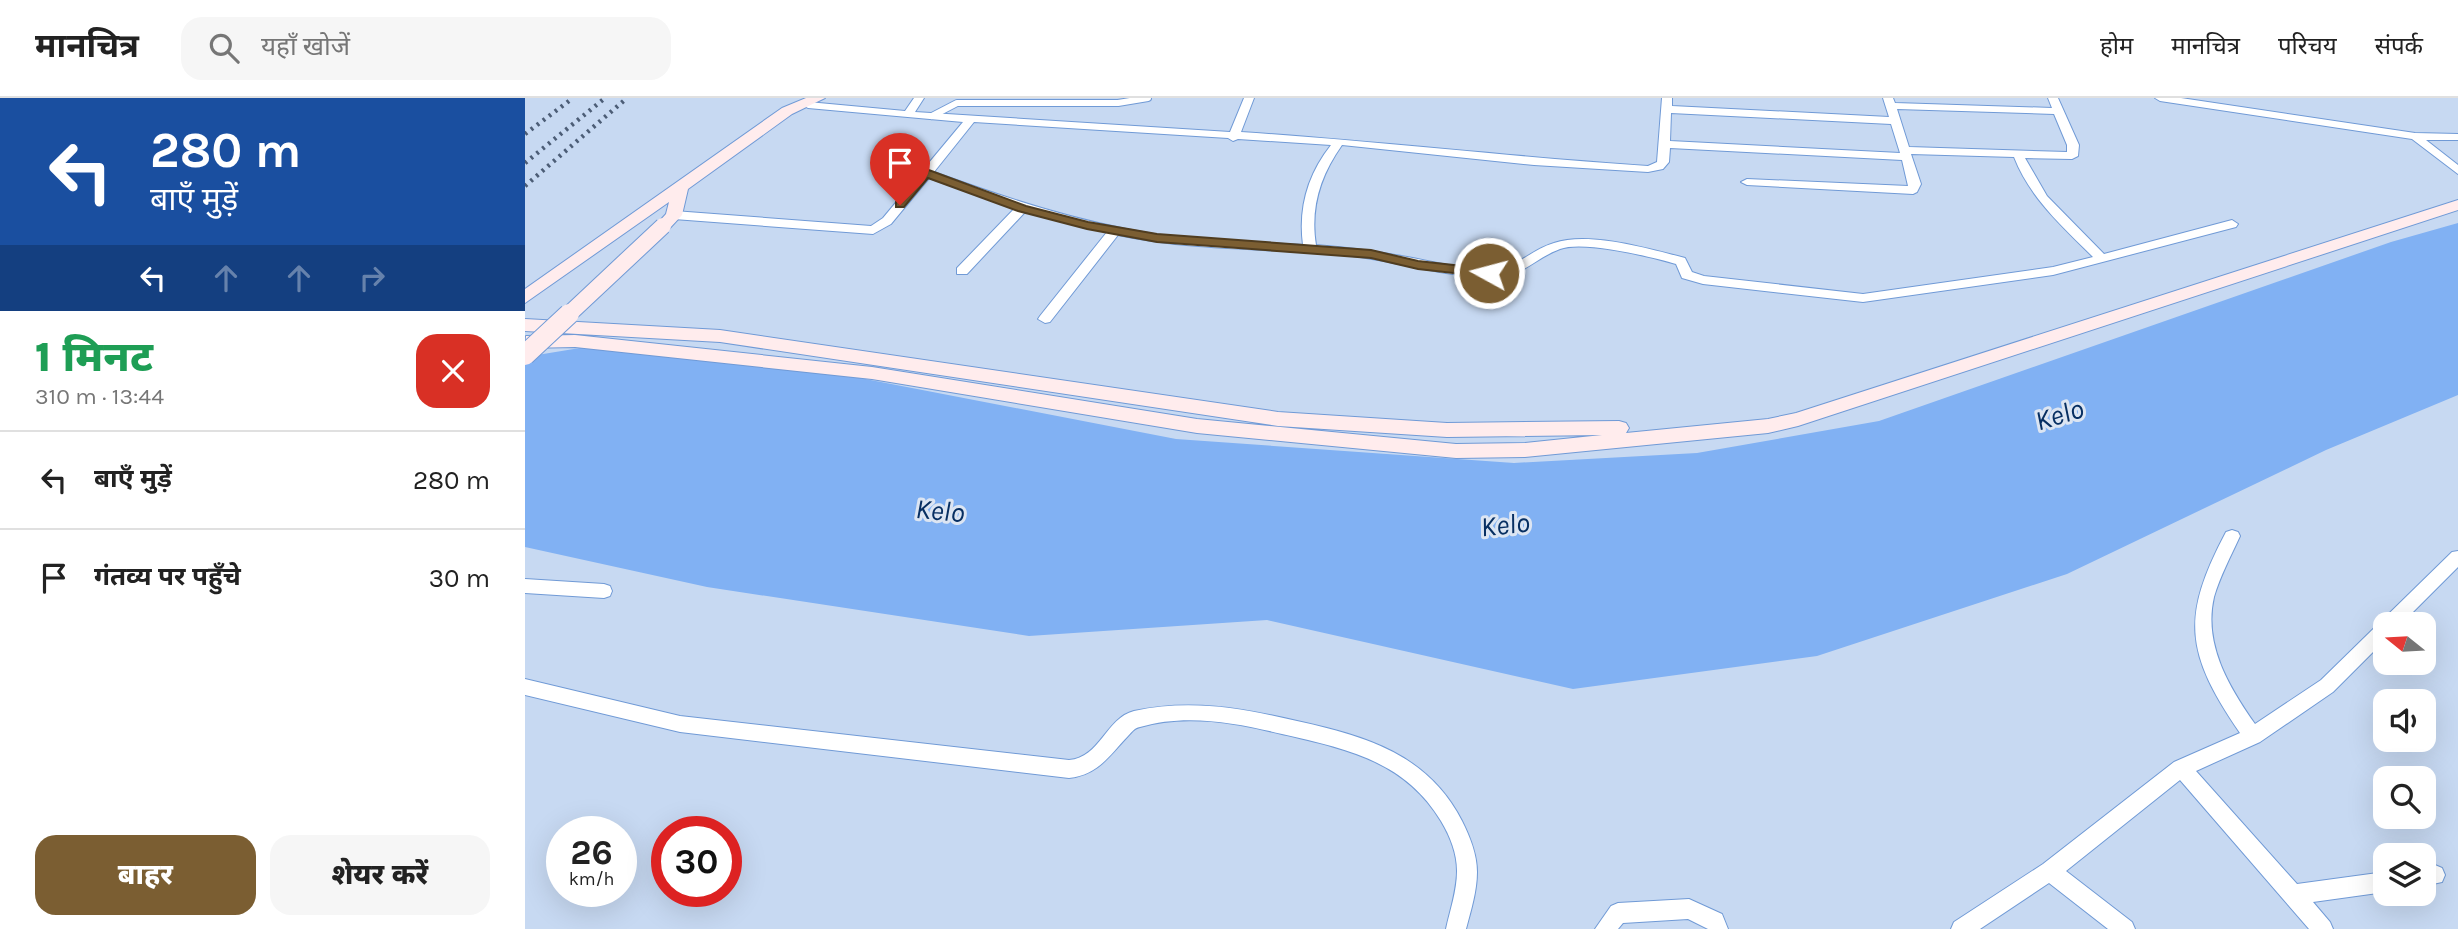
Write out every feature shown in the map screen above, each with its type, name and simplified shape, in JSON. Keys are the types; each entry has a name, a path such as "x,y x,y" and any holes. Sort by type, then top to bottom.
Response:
{"street":[{"path":"908,115 919,98"},
{"path":"1233,138 1249,98"},
{"path":"1665,144 1905,154 2072,156 2073,145 2053,98"},
{"path":"2160,98 2415,135 2458,137"},
{"path":"1747,182 1913,190 1916,184 1889,102 2057,111"},
{"path":"525,297 681,185 802,103 908,115 1233,138 1372,144 1534,162 1648,169 1659,167 1663,162 1667,104 1894,121"},
{"path":"669,221 865,232 887,221 972,118"},
{"path":"2415,135 2458,171"},
{"path":"1310,250 1307,232 1315,177 1337,144"},
{"path":"2019,156 2024,172 2044,199 2101,258"},
{"path":"926,173 1022,208 1157,238 1371,254 1418,265 1489,273 1523,269 1555,246 1576,243 1681,261 1687,275 1703,280 1863,298 2053,271 2232,224"},
{"path":"525,355 669,221 681,185"},
{"path":"525,325 720,336 1278,419 1447,430 1606,429 1759,415 1978,354 2458,191"},
{"path":"525,342 575,341 872,373 1197,426 1456,451 1525,450 1768,426 1798,419 2458,205"},
{"path":"962,271 1022,208"},
{"path":"1045,319 1115,230"},
{"path":"2232,536 2204,606 2204,628 2219,687 2252,736"},
{"path":"2402,612 2458,557"},
{"path":"525,586 604,591"},
{"path":"1961,929 2050,871 2181,768 2252,736 2327,686 2373,641"},
{"path":"525,687 680,724 1028,763 1064,770 1084,770 1091,765 1131,720 1199,712 1280,726 1377,752 1404,766 1424,783 1456,828 1467,863 1456,929"},
{"path":"2181,768 2323,929"},
{"path":"2050,871 2125,929"},
{"path":"2294,895 2373,884"},
{"path":"1605,929 1618,913 1689,909 1715,921 1718,929"}],"lane":[{"path":"932,116 957,103 1118,103 1148,98"}],"water":[{"name":"Kelo","path":"2458,223 2458,395 2326,450 2067,574 1817,656 1573,689 1267,620 1029,636 707,587 525,547 525,357 592,346 793,365 1176,439 1514,463 1697,453 1879,421 2391,242"}],"railway":[{"path":"525,134 573,98"},
{"path":"525,163 605,98"},
{"path":"525,186 627,98"}],"route":[{"path":"900,205 926,173 1022,208 1087,225 1157,238 1261,248 1371,254 1418,265 1489,273"}]}
